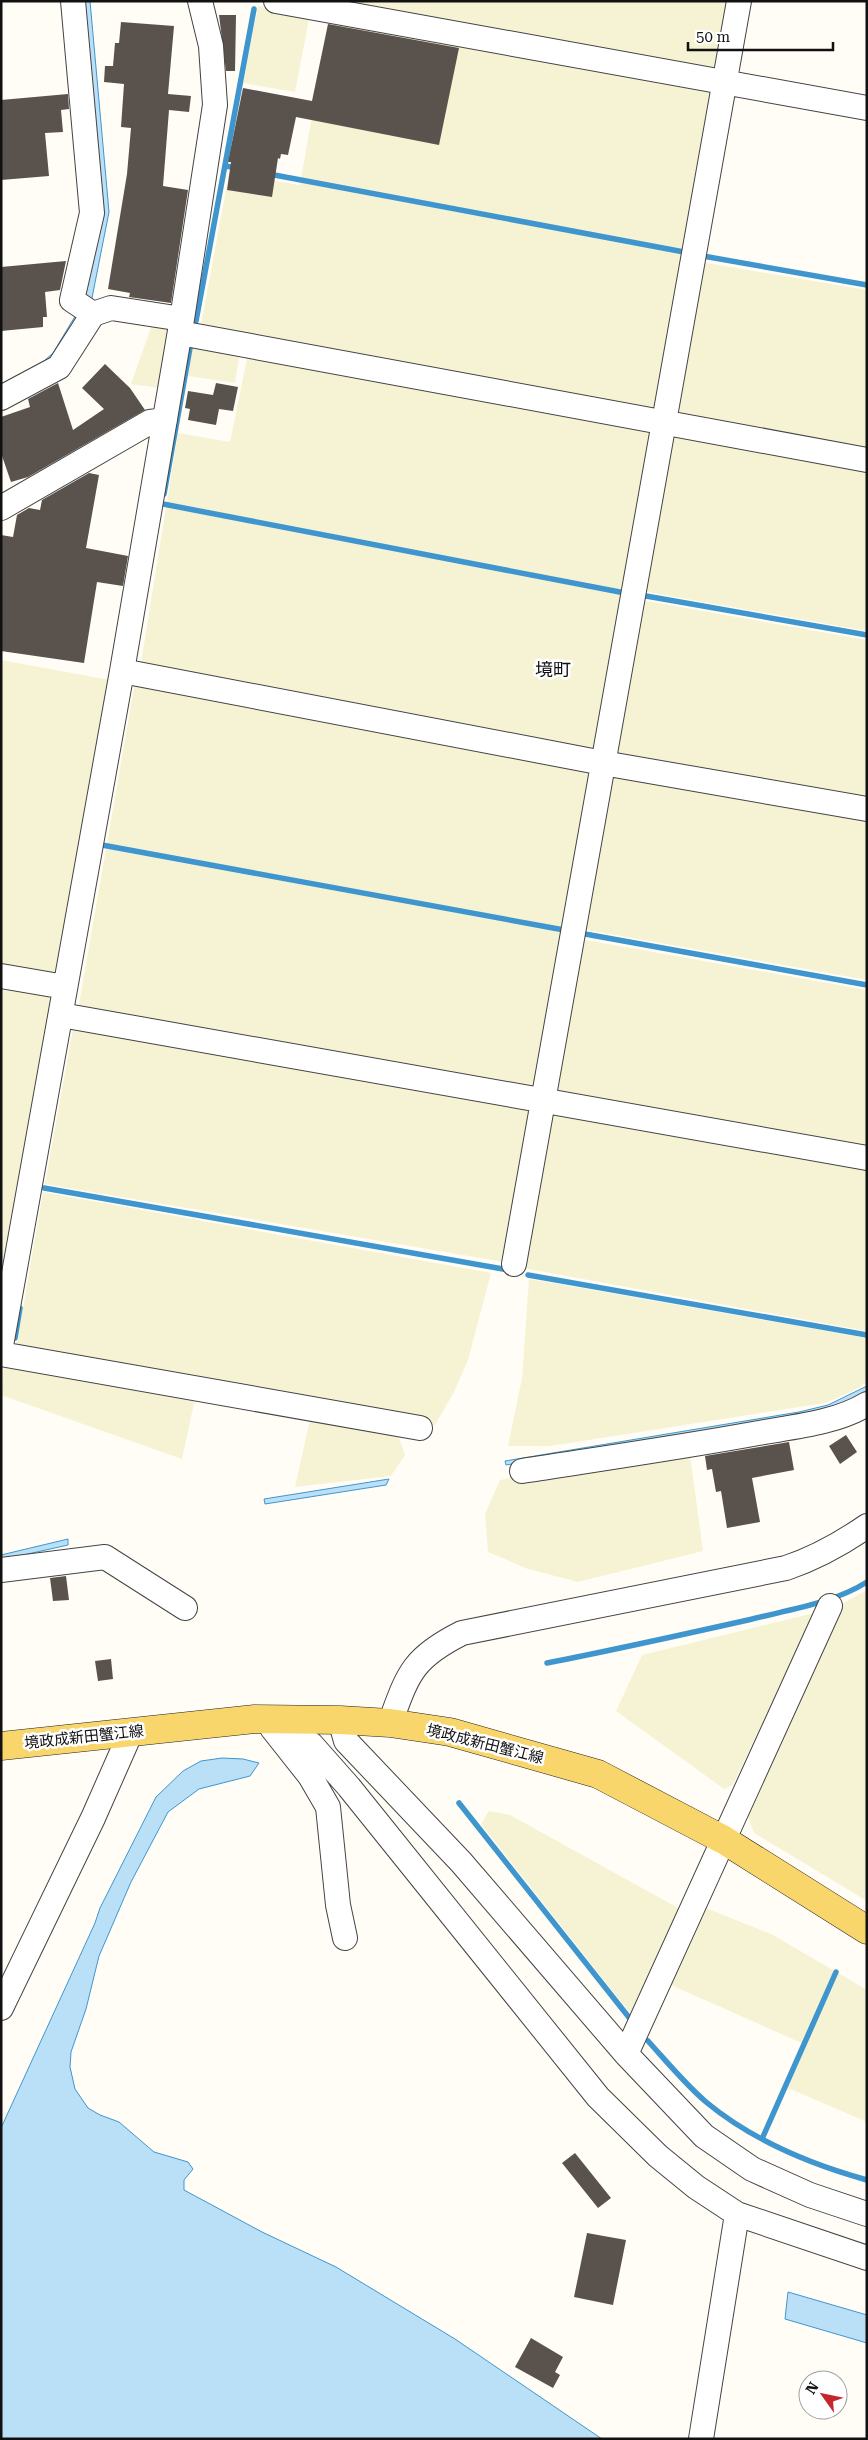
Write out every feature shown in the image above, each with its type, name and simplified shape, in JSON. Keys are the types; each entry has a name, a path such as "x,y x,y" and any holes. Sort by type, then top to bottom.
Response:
{"main road":[{"name":"境政成新田蟹江線","path":"1,1746 264,1719 340,1720 450,1732 598,1774 724,1840 867,1930"}],"street":[{"path":"73,1 92,212 72,300 86,310 111,308 181,326 664,424 867,460"},
{"path":"1,1346 4,1315 122,671 181,326 215,104 210,46 200,1"},
{"path":"276,1 867,108"},
{"path":"514,1264 739,1"},
{"path":"1,398 59,367 86,310"},
{"path":"1,508 150,422 165,420"},
{"path":"122,671 603,764 867,809"},
{"path":"1,976 65,987"},
{"path":"60,1015 867,1158"},
{"path":"1,1354 420,1428"},
{"path":"522,1471 689,1446 800,1426 852,1413 867,1404"},
{"path":"390,1724 404,1684 416,1665 436,1646 462,1634 786,1568 812,1560 846,1541 867,1526"},
{"path":"1,1570 105,1557 185,1608"},
{"path":"626,2054 830,1606"},
{"path":"264,1719 310,1776 328,1807 338,1905 345,1938"},
{"path":"264,1719 311,1744 349,1787 598,2097 658,2156 696,2187 737,2214 867,2258"},
{"path":"340,1720 346,1741 461,1862 626,2054 704,2136 752,2169 810,2195 867,2214"},
{"path":"1,2008 93,1818 131,1732"},
{"path":"701,2439 737,2214"}],"shaded area":[{"path":"306,1 731,1 719,70"},
{"path":"258,6 310,14 295,92 243,83"},
{"path":"329,17 709,87 715,94 657,414 200,330 229,174 300,185"},
{"path":"701,262 867,290 867,450 679,417 675,412"},
{"path":"154,319 172,327 161,388 131,384"},
{"path":"193,343 240,352 235,383 188,376"},
{"path":"248,354 645,428 654,434 598,748 588,755 140,669 178,433 230,442"},
{"path":"670,435 867,466 867,631 642,591"},
{"path":"641,600 867,640 867,802 613,755"},
{"path":"1,660 110,680 62,974 1,971"},
{"path":"135,682 588,768 593,775 537,1086 529,1092 78,1010"},
{"path":"609,774 867,816 867,980 582,929"},
{"path":"580,939 867,990 867,1150 554,1091"},
{"path":"1,981 56,995 1,1301"},
{"path":"74,1023 528,1107 532,1114 504,1262 45,1184"},
{"path":"553,1109 867,1165 867,1331 523,1268"},
{"path":"43,1192 491,1273 468,1360 454,1392 435,1425 16,1349"},
{"path":"529,1279 867,1338 867,1382 853,1391 825,1403 550,1446 508,1446 522,1378"},
{"path":"4,1365 196,1394 182,1459 1,1395"},
{"path":"311,1415 397,1431 405,1455 391,1476 295,1487"},
{"path":"689,1447 703,1551 578,1582 528,1569 488,1552 485,1514 500,1480"},
{"path":"867,1590 867,1901 754,1833 747,1815 838,1606"},
{"path":"814,1613 733,1785 724,1789 616,1711 642,1655"},
{"path":"489,1811 510,1815 682,1910 636,2019 481,1824"},
{"path":"706,1908 773,1935 867,1990 867,2122 788,2088 806,2045 671,1985"}],"water":[{"path":"80,1 90,1 109,212 91,303 55,363 1,391 1,384 44,361 53,353 83,303"},
{"path":"867,1386 867,1394 836,1410 803,1417 506,1465 505,1461 799,1412 828,1405"},
{"path":"389,1479 386,1485 265,1504 264,1499"},
{"path":"68,1539 68,1545 1,1560 1,1555"},
{"path":"222,1758 243,1759 259,1763 250,1776 199,1789 168,1812 131,1882 99,1956 86,2009 71,2052 70,2067 75,2089 88,2108 119,2122 154,2152 188,2162 193,2169 184,2180 184,2190 262,2232 336,2267 455,2339 602,2439 1,2439 1,2128 95,1923 100,1908 156,1797 183,1771 201,1761"},
{"path":"788,2292 867,2315 867,2343 785,2319"}],"building":[{"path":"219,15 236,15 235,71 226,71"},
{"path":"121,22 174,26 168,94 191,96 189,112 169,110 163,186 188,190 171,303 129,297 130,293 108,289 127,174 131,128 121,127 124,84 104,82 105,66 113,66 115,43 119,43"},
{"path":"328,24 459,48 439,145 296,117 288,155 281,154 280,159 278,158 272,197 227,190 231,162 228,162 243,88 312,101"},
{"path":"68,94 69,109 61,110 63,132 45,133 49,176 1,180 1,100"},
{"path":"66,261 60,290 45,292 47,317 43,317 43,327 1,331 1,267"},
{"path":"105,364 130,388 145,410 28,477 11,482 1,453 1,417 30,407 28,399 58,383 73,430 104,409 82,388"},
{"path":"216,383 238,387 233,411 219,409 216,425 188,420 190,409 185,408 188,391 213,395"},
{"path":"89,473 99,475 86,548 128,556 123,586 97,582 84,663 1,651 1,535 13,537 17,515 29,508 40,510 42,500"},
{"path":"846,1435 857,1452 840,1464 829,1446"},
{"path":"789,1442 794,1470 752,1478 760,1522 727,1528 721,1491 716,1492 712,1469 707,1470 705,1456"},
{"path":"66,1576 69,1600 53,1601 50,1578"},
{"path":"111,1659 113,1679 98,1681 95,1661"},
{"path":"575,2153 611,2198 598,2208 562,2163"},
{"path":"587,2233 626,2240 613,2305 574,2297"},
{"path":"531,2338 563,2357 555,2372 560,2375 553,2388 515,2367"}],"waterway":[{"path":"196,321 254,9"},
{"path":"225,166 238,168"},
{"path":"269,174 684,252"},
{"path":"703,256 867,285"},
{"path":"164,494 190,348"},
{"path":"163,504 625,593"},
{"path":"646,596 867,635"},
{"path":"102,845 564,930"},
{"path":"585,934 867,985"},
{"path":"44,1188 503,1269"},
{"path":"528,1275 867,1335"},
{"path":"15,1338 20,1308"},
{"path":"547,1663 809,1606 839,1596 867,1582"},
{"path":"459,1803 631,2020"},
{"path":"762,2139 836,1972"},
{"path":"648,2041 698,2095 742,2128 803,2158 867,2180"}],"district":[{"name":"境町","path":"553,669"}]}
